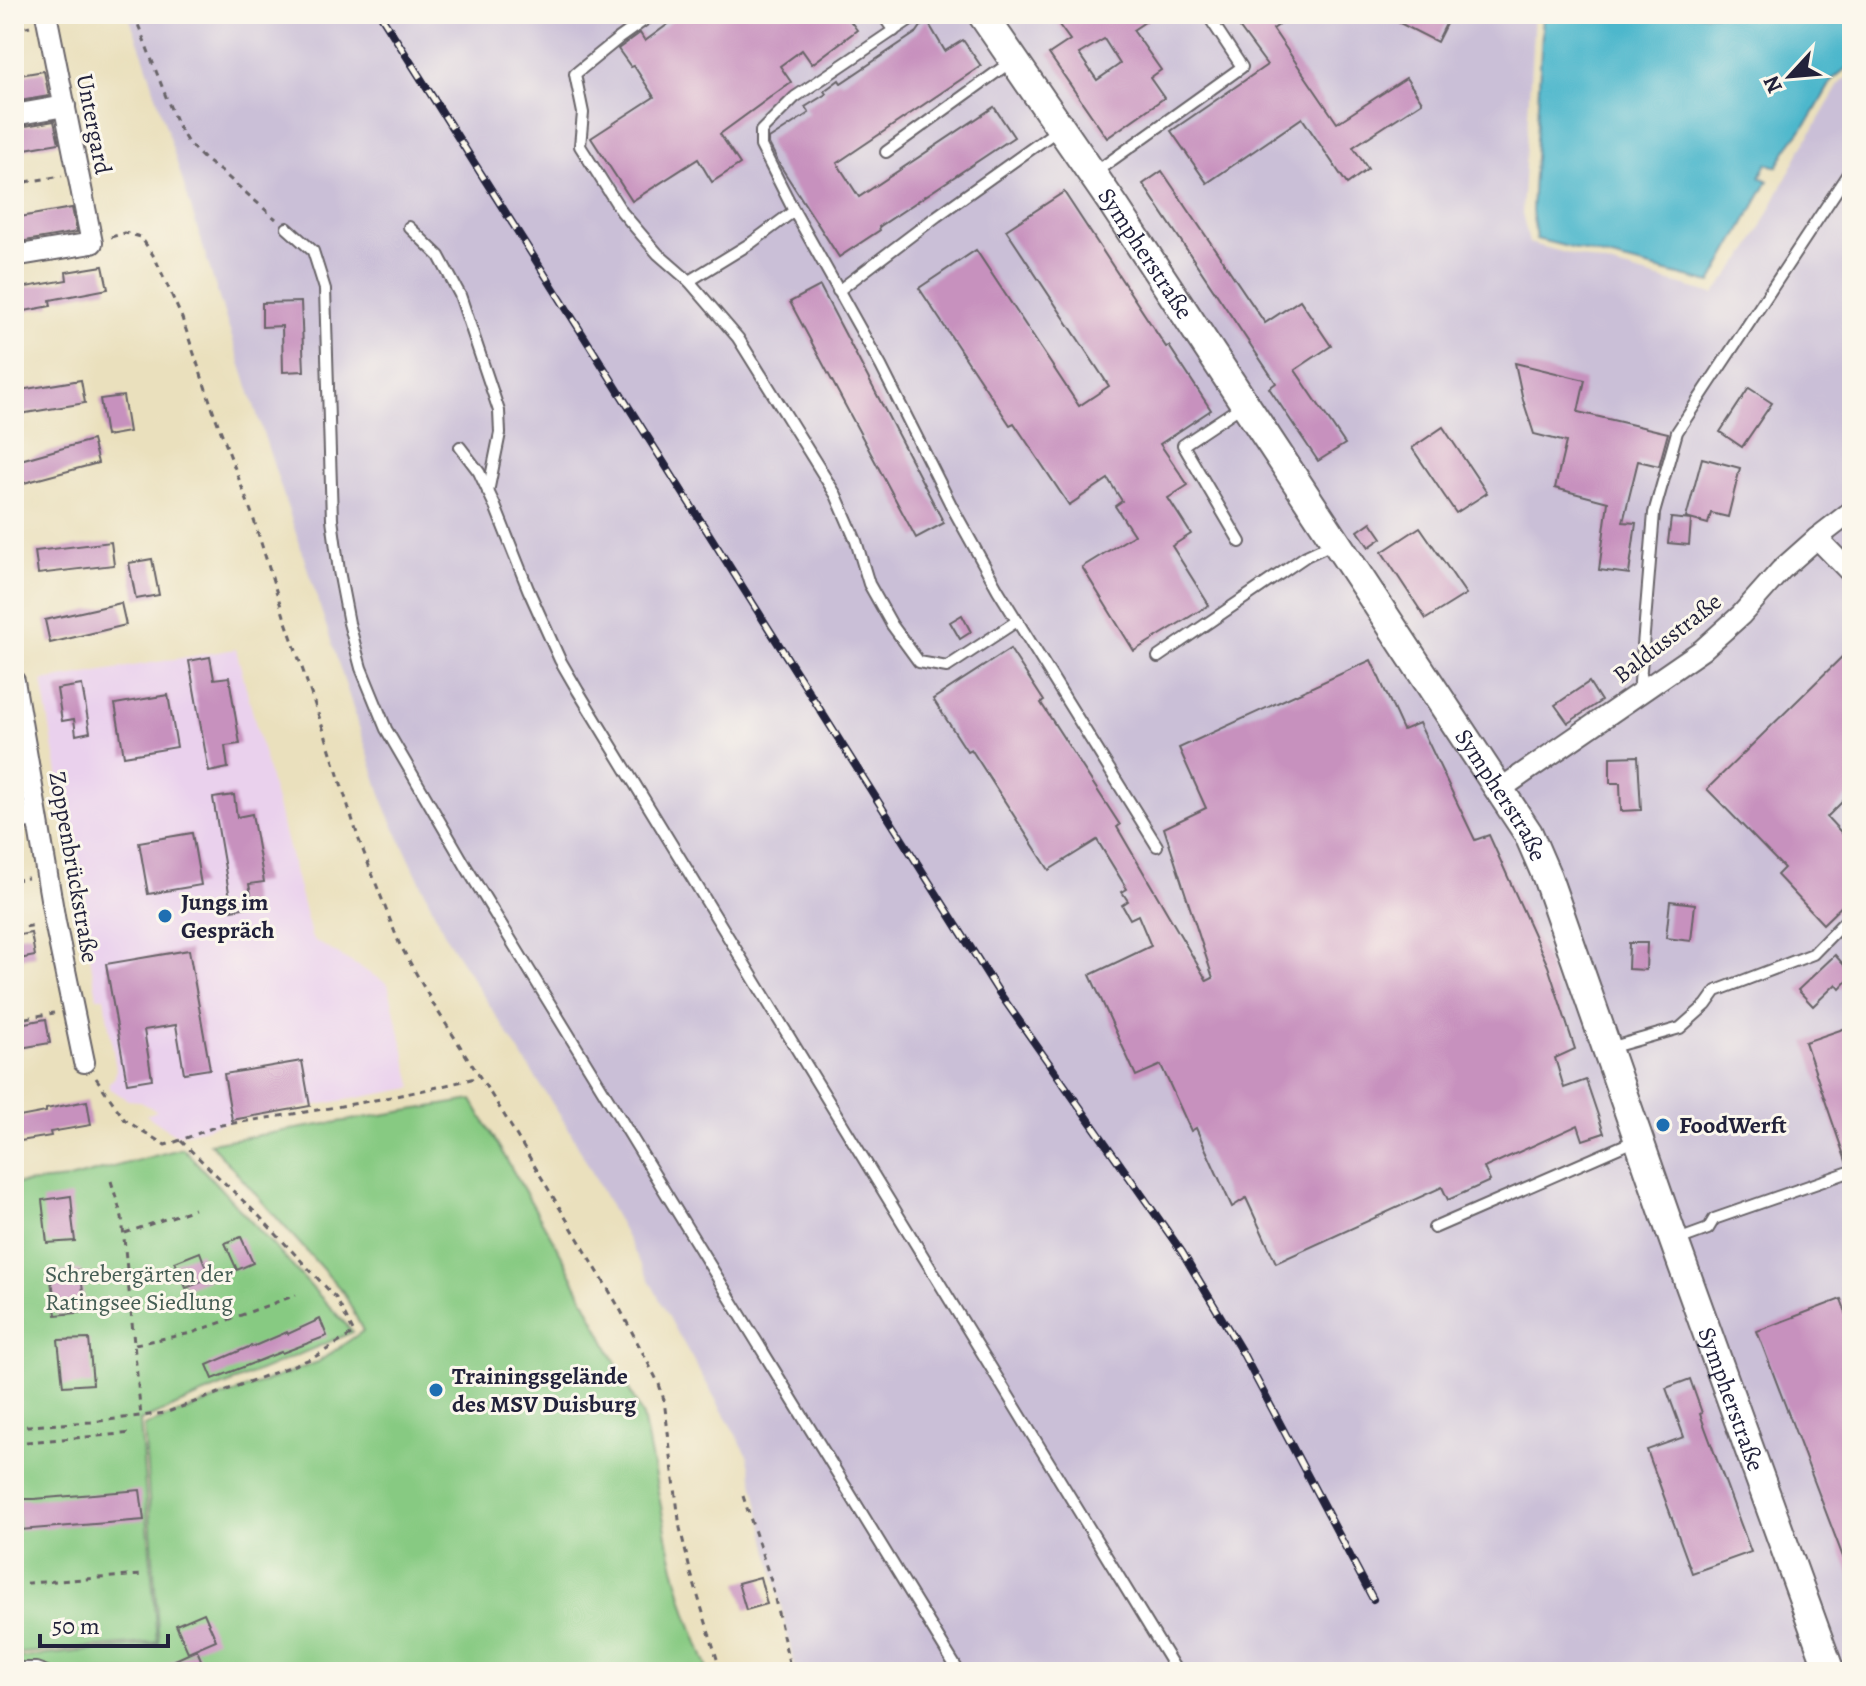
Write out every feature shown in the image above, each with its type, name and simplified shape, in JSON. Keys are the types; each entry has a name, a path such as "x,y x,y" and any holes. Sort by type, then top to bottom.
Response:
{"street":[{"name":"Untergard","path":"46,14 92,243"},
{"name":"Sympherstraße","path":"982,14 1092,174 1528,833 1547,877 1674,1241 1830,1672"},
{"path":"14,115 65,106"},
{"path":"14,256 92,243"},
{"name":"Baldusstraße","path":"1499,790 1702,650 1741,615 1781,570 1852,511"},
{"path":"1817,538 1852,574"},
{"name":"Zoppenbrückstraße","path":"14,681 55,922 84,1062"},
{"path":"14,819 36,816"}],"lane":[{"path":"653,14 575,74 583,113 580,146 622,212 658,254 689,281 738,338 836,495 856,541 869,584 892,625 919,662 947,667 1017,621"},
{"path":"882,14 894,31"},
{"path":"918,14 795,97 761,131 761,146 881,366 952,507 1017,621 1157,846"},
{"path":"1092,174 1242,67 1207,14"},
{"path":"886,152 1014,60"},
{"path":"838,291 1060,128"},
{"path":"1639,694 1654,513 1677,432 1849,172"},
{"path":"689,281 751,243 794,211"},
{"path":"409,227 439,256 460,295 499,411 500,433 488,492"},
{"path":"287,228 313,251 325,289 332,519 339,571 361,668 386,729 468,870 959,1672"},
{"path":"1240,542 1183,445 1245,404"},
{"path":"460,447 479,472 524,582 578,691 1177,1672"},
{"path":"1158,657 1306,556 1336,542"},
{"path":"1607,1049 1680,1028 1706,1005 1716,991 1813,954 1852,914"},
{"path":"1434,1228 1638,1139"},
{"path":"1674,1241 1708,1229 1714,1219 1852,1171"},
{"path":"14,1668 36,1668 47,1672"}],"path":[{"path":"134,14 168,102 188,143 287,228"},
{"path":"14,184 77,173"},
{"path":"92,243 125,233 141,237 155,258 182,318 252,514 359,840 399,943 620,1309 659,1384 664,1400 680,1528 721,1672"},
{"path":"14,929 55,922"},
{"path":"14,1020 74,1009"},
{"path":"84,1062 125,1120 165,1145 221,1125 382,1098 479,1077"},
{"path":"14,1427 165,1413 313,1358 354,1333 336,1298 260,1217 181,1141"},
{"path":"111,1181 122,1217 141,1417"},
{"path":"124,1233 194,1209"},
{"path":"135,1344 192,1333 296,1295"},
{"path":"14,1443 133,1433"},
{"path":"743,1496 771,1581 791,1672"},
{"path":"14,1584 142,1575"}],"shaded area":[{"path":"128,14 1534,14 1522,213 1529,243 1714,294 1751,247 1799,153 1842,80 1852,77 1852,1672 796,1672 747,1454 677,1332 570,1131 447,939 386,809"},
{"path":"236,649 312,939 388,984 413,1088 232,1120 176,1135 146,1115 157,1111 139,1101 128,1100 109,1088 116,1068 104,997 97,997 42,681"}],"green space":[{"name":"Trainingsgelände des MSV Duisburg","path":"472,1100 561,1254 643,1417 671,1556 687,1614 709,1672 14,1672 14,1658 159,1644 144,1426 318,1362 363,1331 344,1293 210,1143"},
{"name":"Schrebergärten der Ratingsee Siedlung","path":"183,1148 353,1332 140,1421 157,1642 14,1654 14,1184 69,1179"}],"water":[{"path":"1543,14 1852,14 1852,66 1833,79 1777,167 1767,163 1760,177 1768,181 1711,283 1536,239 1532,211"}],"building":[{"path":"682,14 845,14 857,30 812,64 802,50 780,66 791,82 720,134 740,164 712,182 698,159 632,201 591,138 654,97 634,66 631,67 618,49 640,33 645,41"},
{"path":"1051,14 1157,14 1133,30 1161,70 1150,78 1164,98 1107,138 1049,54 1070,40","holes":["1104,39 1120,64 1097,80 1079,54"]},
{"path":"1259,14 1295,14 1273,29 1337,123 1406,78 1422,102 1353,147 1368,169 1347,184 1302,118 1207,183 1171,131 1267,65 1239,27"},
{"path":"1382,14 1451,14 1437,42"},
{"path":"926,19 945,51 963,40 981,66 837,163 859,197 994,107 1014,137 839,257 781,167 769,139 809,113 805,107 826,94 824,91 839,80 841,83 917,32"},
{"path":"44,71 49,96 14,102 14,76"},
{"path":"54,121 59,143 14,151 14,128"},
{"path":"1162,171 1265,323 1300,300 1331,346 1295,370 1345,444 1318,461 1269,388 1276,383 1143,184"},
{"path":"1064,192 1211,410 1160,444 1188,485 1168,498 1191,534 1172,546 1209,605 1134,651 1082,567 1134,535 1115,506 1122,501 1108,479 1069,505 1014,423 1010,425 919,288 976,250 1079,406 1109,386 1006,230"},
{"path":"72,208 77,232 14,243 14,218"},
{"path":"103,266 108,289 50,300 51,306 14,313 14,289 67,280 66,272"},
{"path":"820,286 944,523 916,538 790,302"},
{"path":"301,302 304,371 283,372 282,326 262,327 262,303"},
{"path":"1515,363 1585,380 1578,412 1668,433 1659,466 1638,461 1623,522 1636,523 1629,574 1599,570 1608,502 1555,488 1566,442 1534,434"},
{"path":"81,380 85,403 14,415 14,391"},
{"path":"1749,388 1772,403 1742,447 1720,432"},
{"path":"123,396 129,432 106,436 100,399"},
{"path":"1443,427 1487,493 1456,513 1412,448"},
{"path":"92,440 98,463 24,483 17,461"},
{"path":"1702,458 1740,468 1728,517 1711,513 1708,524 1686,518"},
{"path":"1671,518 1691,520 1689,545 1668,543"},
{"path":"1371,522 1382,538 1369,547 1358,531"},
{"path":"1420,527 1466,594 1426,619 1382,552"},
{"path":"111,542 114,565 38,574 35,551"},
{"path":"152,559 159,595 136,599 129,563"},
{"path":"121,603 126,625 50,643 45,620"},
{"path":"962,615 971,632 960,639 950,622"},
{"path":"1852,647 1852,792 1827,817 1852,844 1852,896 1823,924 1777,875 1784,868 1707,789"},
{"path":"1010,649 1120,825 1117,827 1207,981 1213,978 1164,828 1206,808 1179,748 1371,660 1403,730 1419,723 1475,840 1489,835 1548,966 1575,1049 1555,1058 1564,1088 1586,1080 1604,1133 1583,1140 1578,1125 1484,1168 1490,1181 1448,1200 1442,1187 1276,1263 1246,1198 1232,1207 1196,1128 1191,1131 1161,1065 1136,1076 1090,975 1151,946 1138,915 1130,919 1122,905 1128,901 1122,892 1127,889 1097,840 1049,870 971,749 967,751 933,699"},
{"path":"210,657 214,679 229,677 240,744 225,746 228,768 209,772 189,661"},
{"path":"1589,682 1601,701 1568,723 1555,705"},
{"path":"82,685 90,732 76,735 74,719 62,721 57,689"},
{"path":"168,695 177,747 124,756 115,704"},
{"path":"1638,756 1641,810 1621,811 1620,783 1610,783 1610,757"},
{"path":"234,795 237,817 252,814 264,882 249,884 253,906 232,910 213,798"},
{"path":"192,833 201,885 148,894 139,842"},
{"path":"1670,901 1695,904 1691,941 1666,938"},
{"path":"31,933 35,956 14,960 14,936"},
{"path":"1629,943 1647,943 1646,970 1628,969"},
{"path":"189,950 210,1069 184,1073 176,1025 144,1030 152,1079 127,1083 106,964"},
{"path":"1835,955 1852,976 1840,989 1836,984 1813,1006 1798,990"},
{"path":"46,1019 50,1043 14,1049 14,1025"},
{"path":"1852,1026 1852,1163 1847,1164 1805,1042"},
{"path":"302,1061 310,1106 232,1120 224,1074"},
{"path":"87,1101 91,1125 14,1142 14,1118"},
{"path":"71,1196 75,1241 47,1243 42,1200"},
{"path":"241,1237 253,1263 237,1270 225,1243"},
{"path":"200,1252 210,1279 186,1288 175,1262"},
{"path":"80,1270 86,1312 56,1315 50,1273"},
{"path":"1841,1299 1852,1329 1851,1578 1757,1331"},
{"path":"320,1319 327,1336 213,1379 207,1365"},
{"path":"89,1339 93,1384 63,1386 58,1340"},
{"path":"1690,1379 1751,1552 1692,1573 1647,1450 1684,1437 1666,1388"},
{"path":"140,1490 144,1520 20,1530 17,1499"},
{"path":"760,1577 767,1604 746,1610 738,1583"},
{"path":"204,1613 216,1640 188,1652 176,1625"},
{"path":"197,1650 206,1672 148,1672"}],"railway":[{"path":"380,14 998,991 1182,1252 1242,1352 1373,1599"}],"place":[{"name":"Jungs im Gespräch","path":"165,916"},
{"name":"FoodWerft","path":"1663,1125"},
{"name":"Trainingsgelände des MSV Duisburg","path":"436,1390"}]}
